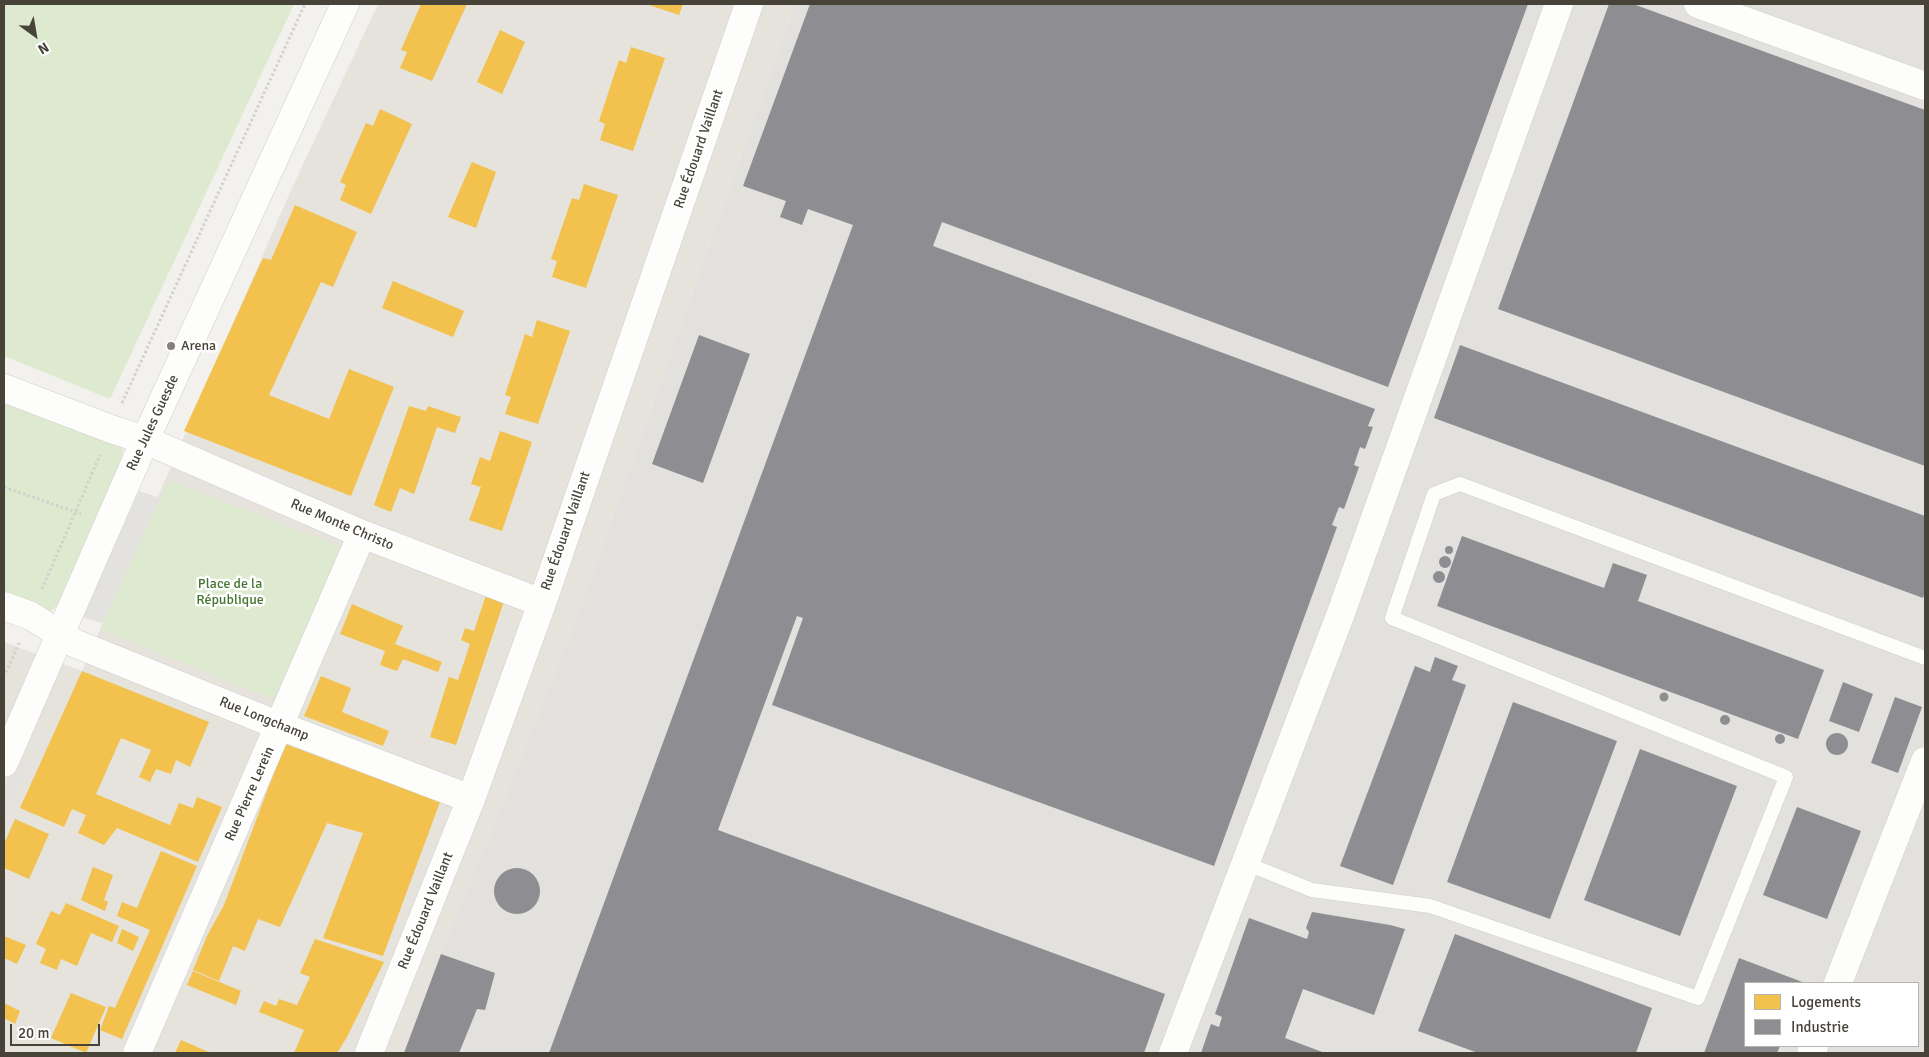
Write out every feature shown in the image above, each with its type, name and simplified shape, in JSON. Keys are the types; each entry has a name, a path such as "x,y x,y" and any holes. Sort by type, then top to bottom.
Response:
{"street":[{"name":"Rue Jules Guesde","path":"4,763 107,526 345,4"},
{"name":"Rue Édouard Vaillant","path":"369,1053 471,799 542,603 749,4"},
{"path":"1172,1053 1340,613 1559,4"},
{"path":"1698,4 1925,86"},
{"name":"Rue Monte Christo","path":"4,388 110,429 146,440 362,534 542,603"},
{"name":"Rue Pierre Lerein","path":"137,1053 362,534"},
{"name":"Rue Longchamp","path":"4,606 31,616 74,643 280,726 471,799"},
{"path":"1838,982 1925,761"}],"lane":[{"path":"1245,863 1312,890 1430,906 1698,998 1786,777 1392,618 1434,494 1460,484 1925,658"}],"path":[{"path":"4,677 110,429 305,4"},
{"path":"4,487 75,512 107,526"}],"shaded area":[{"path":"378,4 795,4 571,634 441,954 404,1053 4,1053 4,642 82,671 292,188"},
{"path":"795,4 1925,4 1925,1053 404,1053 441,954 571,634"},
{"path":"139,491 160,498 103,623 83,617"},
{"path":"22,760 30,763 4,820 4,798"}],"green space":[{"path":"4,4 294,4 110,399 4,356"},
{"path":"4,394 117,439 123,450 122,462 62,600 48,614 4,600"},
{"name":"Place de la République","path":"169,481 343,548 273,699 100,629"}],"building: Logements":[{"path":"421,4 467,4 432,81 400,68 407,52 401,50"},
{"path":"646,4 683,4 679,15"},
{"path":"500,30 525,42 502,94 477,82"},
{"path":"631,47 665,58 633,151 600,140 605,124 599,121 619,60 626,63"},
{"path":"380,109 412,124 371,214 340,200 346,185 340,182 366,123 373,126"},
{"path":"472,162 496,172 476,228 448,217"},
{"path":"584,184 618,195 586,288 552,277 557,261 551,259 572,198 579,200"},
{"path":"295,205 357,232 333,287 321,282 269,395 329,419 349,369 394,387 351,496 184,431 263,258 271,260"},
{"path":"393,281 464,311 453,337 382,308"},
{"path":"537,320 570,331 538,424 505,414 511,397 505,395 525,334 532,337"},
{"path":"409,406 426,411 428,406 461,417 455,433 437,427 414,494 400,488 391,512 374,505"},
{"path":"500,431 532,442 502,531 469,520 481,487 471,484 480,457 490,461"},
{"path":"486,595 504,601 456,745 430,737 449,677 458,680 470,644 461,640 465,628 474,631"},
{"path":"352,604 403,626 395,644 442,662 438,672 403,659 397,671 380,665 385,651 340,634"},
{"path":"82,671 209,722 190,767 176,760 171,774 156,769 150,782 139,777 151,750 121,738 96,794 170,825 179,803 193,808 197,797 222,807 198,862 117,828 104,845 78,833 86,815 72,809 64,827 20,808"},
{"path":"321,676 351,688 342,712 389,731 383,746 304,716"},
{"path":"285,744 440,802 383,956 323,938 363,833 327,823 280,927 258,919 245,951 233,946 219,981 193,970 207,936 224,905"},
{"path":"15,819 49,834 29,879 4,868 4,844"},
{"path":"161,851 197,866 122,1039 100,1030 109,1006 115,1008 150,930 117,916 122,902 137,908"},
{"path":"93,867 113,875 104,900 108,902 105,911 81,900"},
{"path":"66,903 119,926 112,942 91,933 77,966 61,959 57,970 40,963 46,949 36,944 51,911 60,915"},
{"path":"122,929 139,937 133,951 117,943"},
{"path":"4,936 26,945 17,964 4,958"},
{"path":"315,939 384,962 347,1037 337,1053 294,1053 304,1030 259,1012 264,1001 276,1006 279,999 297,1005 310,977 300,973"},
{"path":"193,971 241,991 236,1005 187,985"},
{"path":"71,993 106,1007 86,1053 51,1038"},
{"path":"4,1003 20,1011 15,1024 4,1018"},
{"path":"181,1040 211,1053 175,1053"}],"building: Industrie":[{"path":"810,4 1528,4 1388,387 942,222 933,246 1375,409 1368,426 1373,427 1365,449 1360,447 1354,465 1359,467 1344,509 1339,507 1332,525 1337,527 1214,866 772,705 803,618 797,616 718,830 1165,994 1144,1053 549,1053 853,225 808,209 802,225 780,217 786,201 743,186"},
{"path":"1609,4 1633,4 1925,110 1925,466 1498,309"},
{"path":"699,335 750,354 703,483 652,464"},
{"path":"1460,345 1925,516 1925,592 1923,598 1434,418"},
{"path":"1462,536 1604,588 1613,563 1647,575 1638,601 1824,670 1798,739 1437,606"},
{"path":"1449,546 1453,550 1449,554 1445,550"},
{"path":"1443,556 1447,556 1451,562 1447,568 1443,568 1439,564 1439,560"},
{"path":"1437,571 1441,571 1445,577 1441,583 1437,583 1433,579 1433,575"},
{"path":"1435,657 1458,666 1452,680 1466,685 1393,885 1340,866 1415,666 1430,672"},
{"path":"1843,682 1873,694 1859,732 1829,721"},
{"path":"1664,692 1669,697 1664,702 1659,697"},
{"path":"1895,697 1922,707 1898,773 1871,763"},
{"path":"1513,702 1617,741 1550,919 1447,882"},
{"path":"1723,715 1727,715 1730,720 1729,724 1723,725 1720,722 1720,718"},
{"path":"1837,733 1845,736 1848,744 1845,752 1837,755 1829,752 1826,744 1829,736"},
{"path":"1778,734 1782,734 1785,739 1784,743 1778,744 1775,741 1775,737"},
{"path":"1640,749 1737,786 1680,936 1584,900"},
{"path":"1797,807 1861,831 1827,919 1763,895"},
{"path":"512,868 522,868 536,878 540,891 536,904 530,910 522,914 512,914 498,904 494,896 494,886 504,872"},
{"path":"1312,912 1405,929 1374,1015 1303,989 1285,1038 1325,1053 1201,1053 1211,1024 1219,1027 1222,1017 1215,1014 1249,918 1307,939 1309,932 1306,928"},
{"path":"1455,934 1652,1008 1636,1053 1478,1053 1418,1031"},
{"path":"441,954 495,973 485,1010 477,1009 459,1053 404,1053"},
{"path":"1739,958 1802,982 1744,982 1744,1047 1780,1047 1777,1053 1704,1053"}],"place":[{"name":"Arena","path":"171,346"}]}
